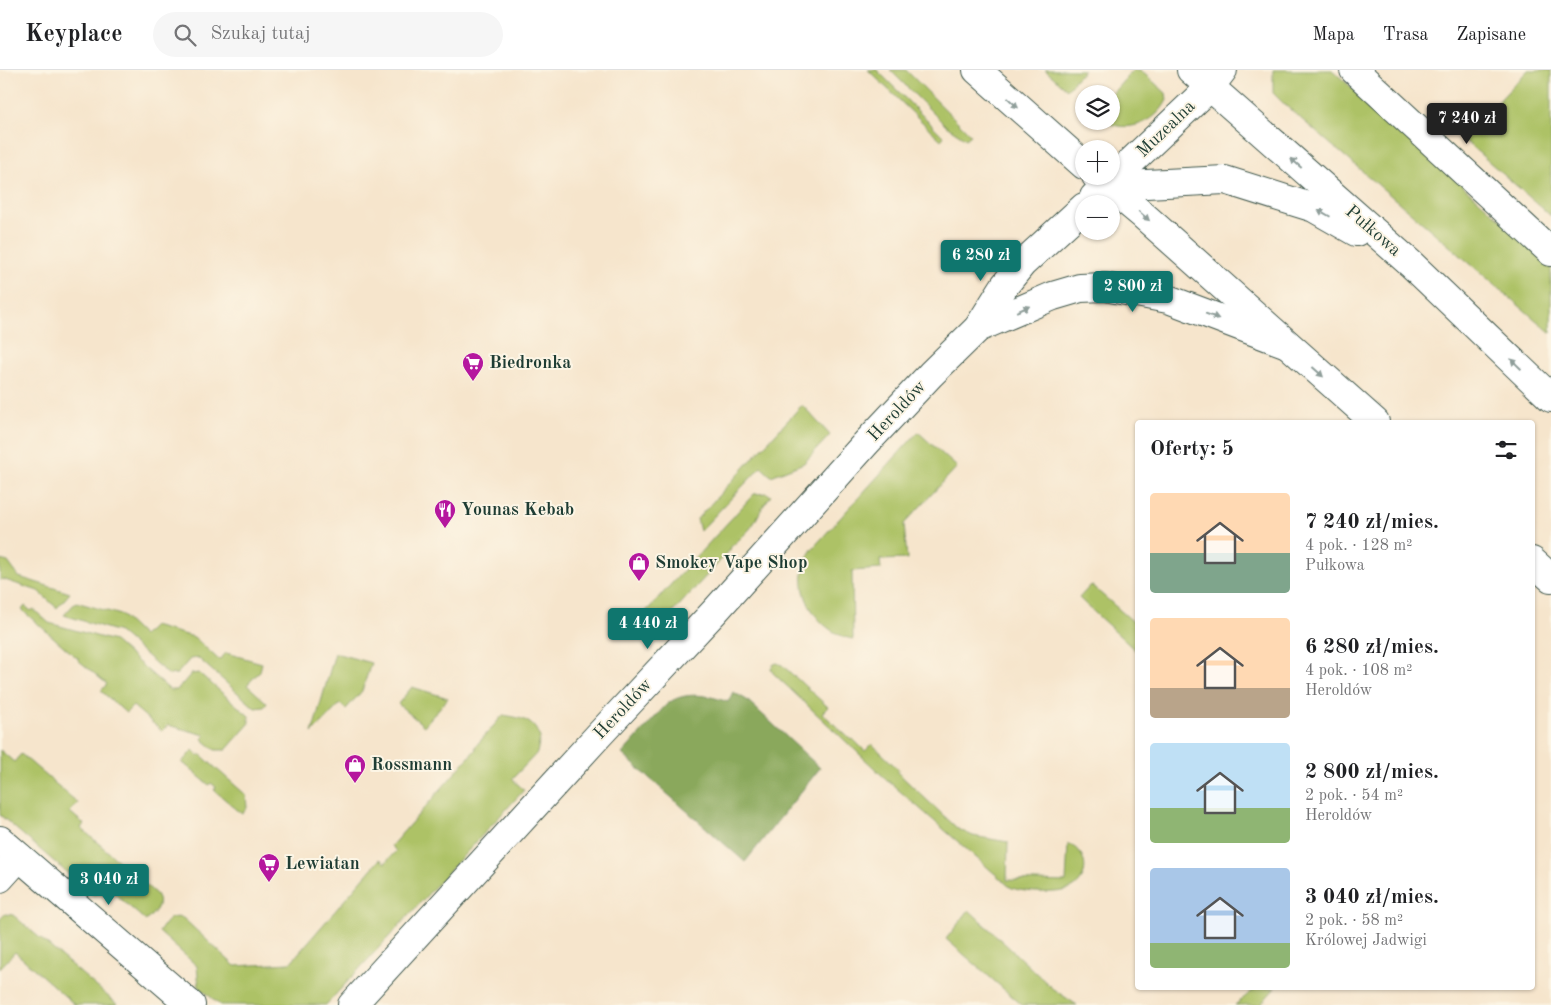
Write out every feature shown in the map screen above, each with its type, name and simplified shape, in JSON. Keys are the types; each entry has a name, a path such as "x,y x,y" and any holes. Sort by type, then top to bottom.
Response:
{"main road":[{"path":"977,70 1075,157"},
{"path":"1354,70 1551,252"},
{"name":"Muzealna","path":"1120,162 1208,76"},
{"name":"Pułkowa","path":"1208,76 1411,264 1551,398"},
{"path":"1120,181 1225,180 1314,208 1411,264"},
{"path":"1106,185 1144,216 1373,420"},
{"name":"Heroldów","path":"352,1005 716,610 867,442 931,374 978,328 1005,285 1022,264 1075,215"},
{"name":"Heroldów","path":"978,328 1053,296 1080,288 1106,287 1168,299 1287,344"},
{"path":"1535,564 1551,578"},
{"path":"0,878 10,848 191,1005"}],"green space":[{"path":"868,70 877,70 944,137 941,140"},
{"path":"890,70 906,70 971,135 966,139 946,126"},
{"path":"1045,70 1084,70 1067,89"},
{"path":"1133,70 1140,70 1166,93 1167,100 1156,115 1148,120 1131,126 1120,126 1120,85"},
{"path":"1273,70 1332,70 1551,264 1551,333 1285,105 1273,93"},
{"path":"1528,70 1551,70 1551,216 1463,139"},
{"path":"802,405 830,435 804,463 771,476 761,467 700,531 697,519"},
{"path":"918,432 957,467 904,524 907,559 880,560 881,569 852,571 853,639 840,635 827,627 809,605 804,591 805,562 813,548"},
{"path":"767,493 771,496 752,527 730,548 663,623 640,618 754,494"},
{"path":"0,560 8,562 19,577 70,593 57,608 38,591 2,579 0,581"},
{"path":"1091,585 1135,623 1135,650 1079,598"},
{"path":"76,602 121,615 143,636 153,626 194,637 219,660 226,653 262,663 260,671 247,685 267,703 264,707 255,708 198,658 190,659 177,674 169,675 119,632 64,615"},
{"path":"25,606 31,611 33,609 49,623 114,641 170,690 177,690 191,674 199,673 249,716 249,724 226,750 215,750 202,739 205,735 168,725 162,731 133,706 126,713 101,691 107,684 22,610"},
{"path":"335,653 371,663 362,691 346,709 340,704 312,733"},
{"path":"777,663 782,665 828,707 822,713 851,740 853,739 865,751 872,744 899,770 897,772 958,829 973,836 1008,842 1007,880 1066,882 1068,844 1074,847 1083,858 1085,870 1079,882 1069,890 1052,892 1023,891 1010,887 887,780 773,673 771,668"},
{"path":"412,687 448,698 424,726 398,704"},
{"path":"733,692 747,700 820,768 745,862 622,754 666,705 673,700 696,695 713,697 728,702"},
{"path":"503,715 526,720 534,727 540,738 537,753 512,779 524,790 326,1005 220,1005 199,987 197,966 159,932 168,920 174,917 183,918 235,966 290,963 380,859 385,863 396,851 391,846 476,749 475,747"},
{"path":"0,750 14,762 21,754 78,803 70,812 84,824 81,828 156,894 159,902 158,905 155,912 146,921 114,893 93,895 0,815"},
{"path":"193,750 246,795 247,808 242,814 214,790 216,787 211,783 209,785 182,762"},
{"path":"969,910 1053,989 1077,1005 1022,1005 946,939"},
{"path":"5,914 13,915 118,1005 75,1005 15,952 0,968 0,919"},
{"path":"1254,990 1273,990 1260,1005 1235,1005"}],"place":[{"name":"Biedronka","path":"473,382"},
{"name":"Younas Kebab","path":"445,529"},
{"name":"Smokey Vape Shop","path":"639,582"},
{"name":"Rossmann","path":"355,784"},
{"name":"Lewiatan","path":"269,883"}]}
